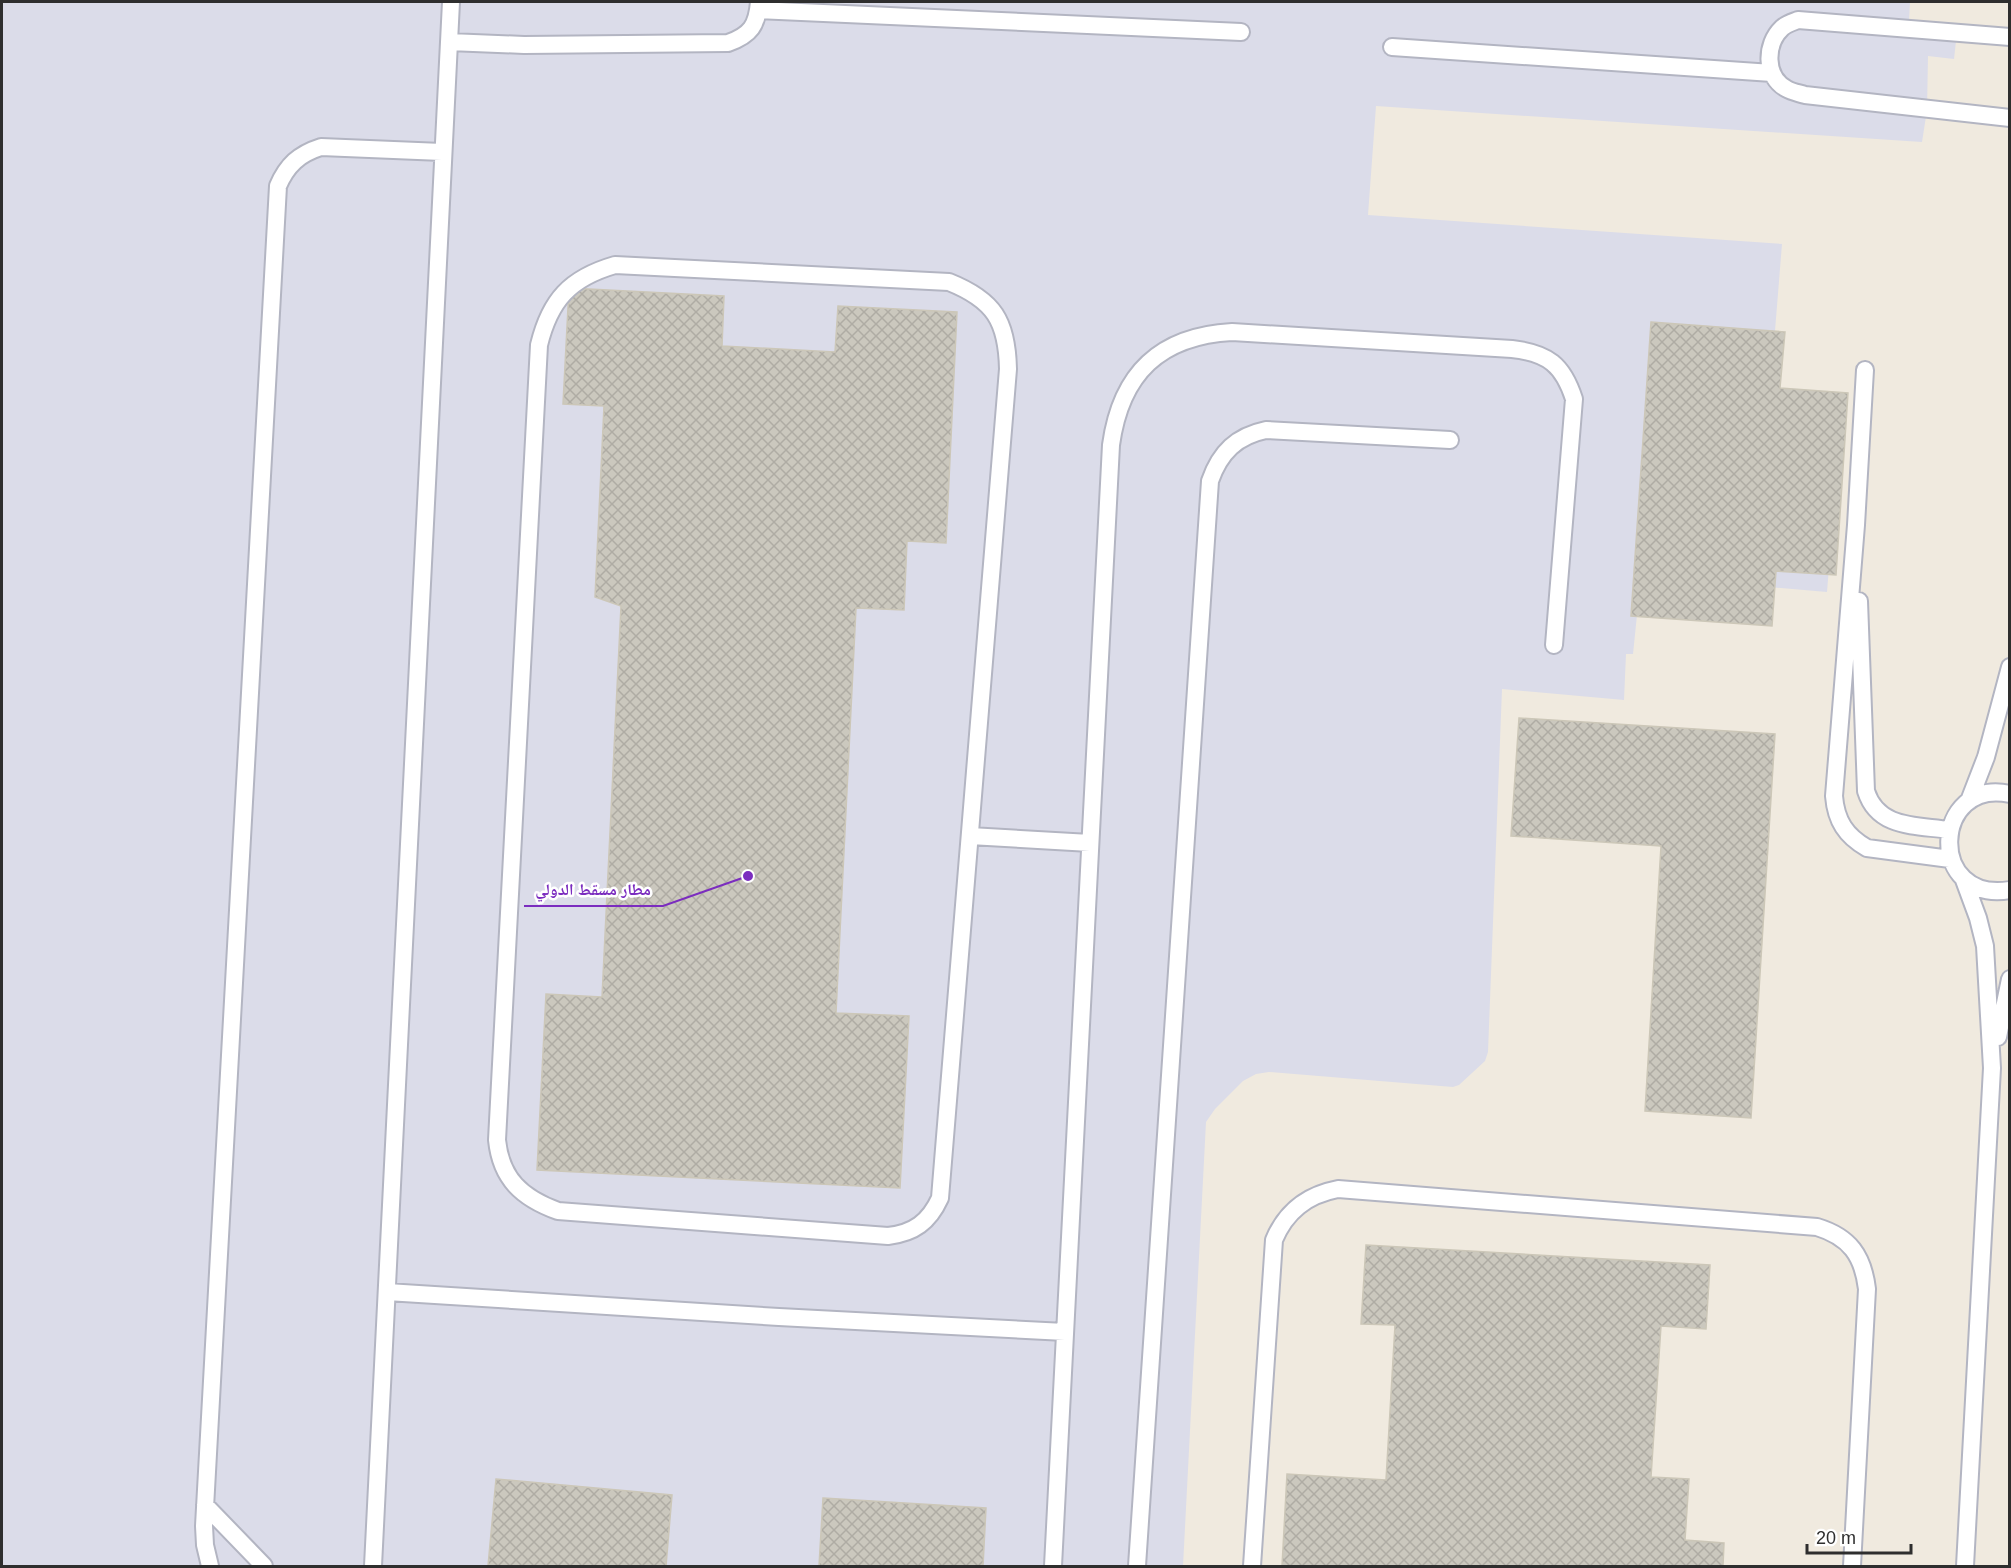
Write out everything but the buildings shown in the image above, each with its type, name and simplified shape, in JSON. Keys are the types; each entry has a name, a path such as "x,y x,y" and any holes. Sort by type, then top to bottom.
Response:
{"lane":[{"path":"373,1566 442,152 452,2"},
{"path":"449,42 524,45 728,43 740,39 749,32 756,22 758,6 1241,32"},
{"path":"2010,37 1798,20 1783,27 1772,40 1768,57 1772,74 1785,89 1805,95 2010,118"},
{"path":"1392,47 1772,74"},
{"path":"210,1566 205,1545 205,1505 278,186 284,172 295,160 321,147 442,152"},
{"path":"615,265 949,282 970,291 988,305 1001,324 1008,346 1008,369 970,837 940,1198 935,1209 919,1227 904,1234 888,1236 558,1211 526,1196 513,1183 498,1157 497,1140 539,345 544,323 554,304 580,279 597,270 615,265"},
{"path":"1053,1566 1111,445 1114,419 1124,394 1139,373 1158,354 1181,341 1206,333 1232,332 1512,349 1534,352 1552,362 1567,378 1574,399 1554,645"},
{"path":"1864,370 1856,525 1834,796 1835,809 1839,822 1847,833 1867,848 1950,859"},
{"path":"1137,1566 1210,481 1221,456 1230,446 1241,438 1266,430 1450,440"},
{"path":"1856,525 1866,791 1870,802 1884,818 1949,830"},
{"path":"1969,801 1986,757 2010,667"},
{"path":"2010,795 1985,794 1969,801 1956,814 1949,830 1947,845 1950,859 1964,880 1980,889 1997,892 2010,890"},
{"path":"970,837 1090,843"},
{"path":"1964,880 1978,918 1985,946 1992,1068 1965,1566"},
{"path":"1992,1068 2010,979"},
{"path":"1252,1566 1274,1240 1280,1227 1300,1204 1325,1192 1338,1189 1818,1227 1831,1231 1843,1239 1861,1262 1867,1289 1852,1566"},
{"path":"387,1292 779,1317 1065,1332"},
{"path":"205,1505 264,1566"}],"shaded area":[{"path":"2,2 1910,2 1909,21 1957,32 1954,59 1928,56 1927,110 1922,142 1376,106 1368,215 1782,244 1769,405 1842,409 1827,592 1641,576 1633,654 1626,654 1624,700 1502,689 1488,1052 1485,1061 1459,1085 1453,1087 1269,1072 1256,1074 1243,1081 1215,1109 1206,1122 1183,1566 2,1566"}],"place":[{"name":"مطار مسقط الدولي","path":"748,876"}]}
